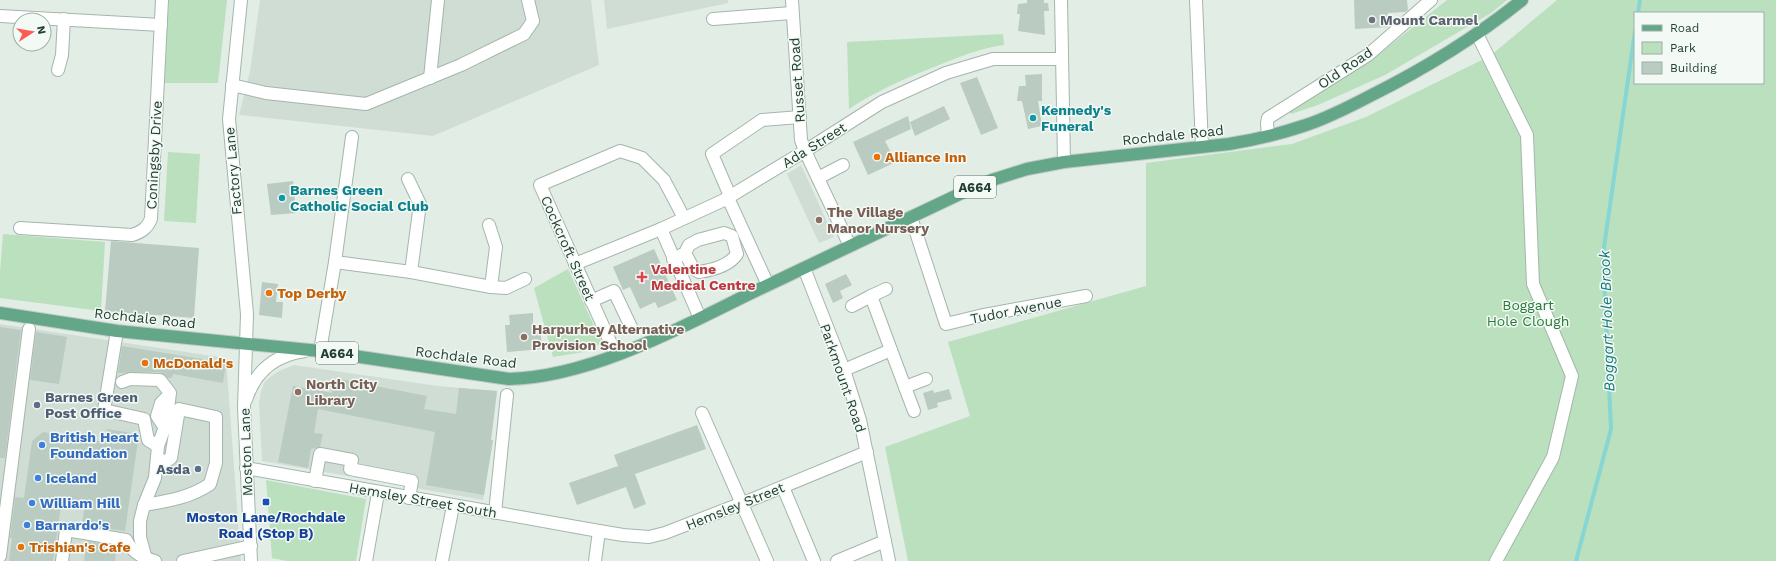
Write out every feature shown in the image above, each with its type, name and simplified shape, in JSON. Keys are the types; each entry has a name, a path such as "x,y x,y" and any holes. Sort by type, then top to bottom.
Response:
{"main road":[{"name":"Rochdale Road","path":"0,313 117,331 316,350 509,379 530,378 555,374 586,366 616,355 700,318 992,180 1026,169 1064,162 1229,144 1268,136 1304,126 1345,109 1392,85 1477,34 1522,0"}],"street":[{"name":"Coningsby Drive","path":"20,228 132,235 144,230 151,219 162,128 162,0"},
{"name":"Factory Lane","path":"241,0 229,119 247,306 246,343"},
{"path":"430,78 438,0"},
{"path":"232,85 266,93 366,104 461,65 524,34 532,21 528,0"},
{"name":"Russet Road","path":"792,0 801,140 850,246"},
{"path":"1061,0 1064,162"},
{"path":"1196,0 1202,147"},
{"name":"Old Road","path":"1268,136 1268,118 1368,55 1432,0"},
{"path":"713,19 792,13"},
{"path":"0,22 0,16 161,25"},
{"path":"58,70 62,55 64,19"},
{"path":"1477,34 1527,135 1533,284 1572,376 1553,457 1496,561"},
{"name":"Ada Street","path":"575,264 661,229 729,197 882,102 946,73 993,59 1062,59"},
{"path":"768,285 729,197 712,154 762,120 800,118"},
{"path":"244,407 255,380 266,366 278,358 290,353 316,350 335,262 352,137"},
{"name":"Cockcroft Street","path":"616,355 540,185 620,151 642,158 664,180 684,218"},
{"path":"818,178 843,165"},
{"path":"408,179 420,204 411,272"},
{"name":"Tudor Avenue","path":"911,217 946,324 979,316 1086,296"},
{"path":"489,225 496,247 491,287"},
{"path":"661,229 700,318"},
{"path":"674,259 685,253"},
{"path":"335,262 411,272 491,287 506,288 525,279"},
{"name":"Parkmount Road","path":"804,268 844,370 860,420 889,561"},
{"path":"852,306 886,289"},
{"path":"591,301 614,291 631,327"},
{"path":"871,296 914,411"},
{"path":"0,556 29,329"},
{"path":"117,331 104,410 144,419 148,440 158,446"},
{"name":"Moston Lane","path":"246,343 244,407 251,561"},
{"path":"844,370 891,350"},
{"path":"122,382 130,379 160,380 170,393 161,403 157,416 165,428 158,446 158,460 155,478 144,505 140,521 140,537 149,560"},
{"path":"905,387 926,379"},
{"path":"495,513 507,395"},
{"path":"144,505 170,501 199,492 210,484 216,463 216,417 179,409 171,458 166,461 158,460"},
{"path":"702,413 768,561"},
{"name":"Hemsley Street","path":"599,531 649,537 683,527 867,452"},
{"path":"315,481 320,454 333,456 352,460 350,469 412,480 409,498"},
{"name":"Hemsley Street South","path":"246,468 378,493 599,531"},
{"path":"783,486 814,561"},
{"path":"366,561 378,493"},
{"path":"442,561 453,506"},
{"path":"62,561 66,530 126,540 131,548 149,560"},
{"path":"595,561 599,531"},
{"path":"837,561 885,541"},
{"path":"182,561 250,546"}],"shaded area":[{"path":"260,0 591,0 599,65 433,136 239,115 250,71"},
{"path":"604,0 728,0 728,3 607,29"},
{"path":"801,165 834,237 819,243 787,174"},
{"path":"0,324 226,358 241,561 0,561"},
{"path":"294,365 438,386 497,391 491,440 493,440 483,500 262,461 259,403 264,383 279,371"}],"green space":[{"path":"169,0 227,0 218,83 163,83"},
{"path":"1447,0 1507,0 1491,13 1385,75 1318,105 1291,114 1289,111 1374,58"},
{"name":"Boggart Hole Clough","path":"1557,0 1776,0 1776,561 908,561 885,447 970,416 948,342 1146,286 1146,163 1292,144 1366,117 1490,56"},
{"path":"1003,34 1004,45 977,51 901,81 849,109 847,42"},
{"path":"168,152 200,154 196,223 164,221"},
{"path":"3,234 105,242 101,311 0,298 0,272"},
{"path":"568,269 602,343 584,352 553,357 534,288"},
{"path":"266,480 366,499 356,561 287,561 272,558"}],"building":[{"path":"1027,0 1044,0 1044,3 1048,3 1049,11 1044,11 1045,35 1018,31 1020,14 1017,14 1018,4 1027,3"},
{"name":"Mount Carmel","path":"1354,0 1407,0 1408,10 1405,12 1388,13 1388,27 1355,29"},
{"path":"1042,74 1042,101 1038,101 1042,126 1028,129 1022,101 1017,101 1019,86 1026,86 1025,75"},
{"path":"977,77 998,128 981,135 960,83"},
{"path":"944,106 950,119 915,136 910,122"},
{"name":"Alliance Inn","path":"908,116 911,129 885,141 896,162 868,175 853,142"},
{"name":"Barnes Green Catholic Social Club","path":"293,181 296,213 271,215 267,184"},
{"path":"111,241 199,248 194,318 105,311"},
{"name":"Valentine Medical Centre","path":"654,249 677,300 658,308 655,302 640,309 630,287 623,290 613,267"},
{"path":"846,274 852,285 840,291 843,298 833,303 825,284"},
{"name":"Top Derby","path":"262,282 278,284 276,302 283,302 282,318 259,315"},
{"name":"Harpurhey Alternative Provision School","path":"533,313 533,326 540,325 542,349 507,352 505,325 510,325 509,315"},
{"path":"0,327 21,330 5,458 0,458"},
{"path":"36,332 67,337 59,384 30,380"},
{"path":"122,346 226,363 223,383 173,374 172,378 168,378 160,372 118,373"},
{"path":"334,378 427,396 424,409 456,414 459,388 497,391 491,440 493,440 484,495 426,485 435,432 318,409 314,433 323,434 320,447 311,449 308,468 278,462 293,386 332,393"},
{"path":"949,389 952,399 937,403 938,407 928,410 923,393 933,390 934,393"},
{"path":"697,425 706,449 635,474 646,504 634,509 626,487 577,505 569,483 618,466 614,455"},
{"path":"107,429 139,434 125,531 82,525 84,509 61,506 53,561 9,561 15,497 24,498 32,441 43,432 105,442"},
{"path":"87,541 117,546 115,561 84,561"}],"waterway":[{"name":"Boggart Hole Brook","path":"1638,12 1640,0"},
{"name":"Boggart Hole Brook","path":"1576,561 1611,429 1603,254 1634,38"}],"place":[{"name":"Mount Carmel","path":"1372,20"},
{"name":"Kennedy's Funeral","path":"1033,118"},
{"name":"Alliance Inn","path":"877,157"},
{"name":"Barnes Green Catholic Social Club","path":"282,198"},
{"name":"The Village Manor Nursery","path":"819,220"},
{"name":"Valentine Medical Centre","path":"642,277"},
{"name":"Top Derby","path":"269,293"},
{"name":"Harpurhey Alternative Provision School","path":"524,337"},
{"name":"McDonald's","path":"145,363"},
{"name":"North City Library","path":"298,392"},
{"name":"Barnes Green Post Office","path":"37,405"},
{"name":"British Heart Foundation","path":"42,445"},
{"name":"Asda","path":"198,469"},
{"name":"Iceland","path":"38,478"},
{"name":"Moston Lane/Rochdale Road (Stop B)","path":"266,502"},
{"name":"William Hill","path":"32,503"},
{"name":"Barnardo's","path":"27,525"},
{"name":"Trishian's Cafe","path":"21,547"}]}
